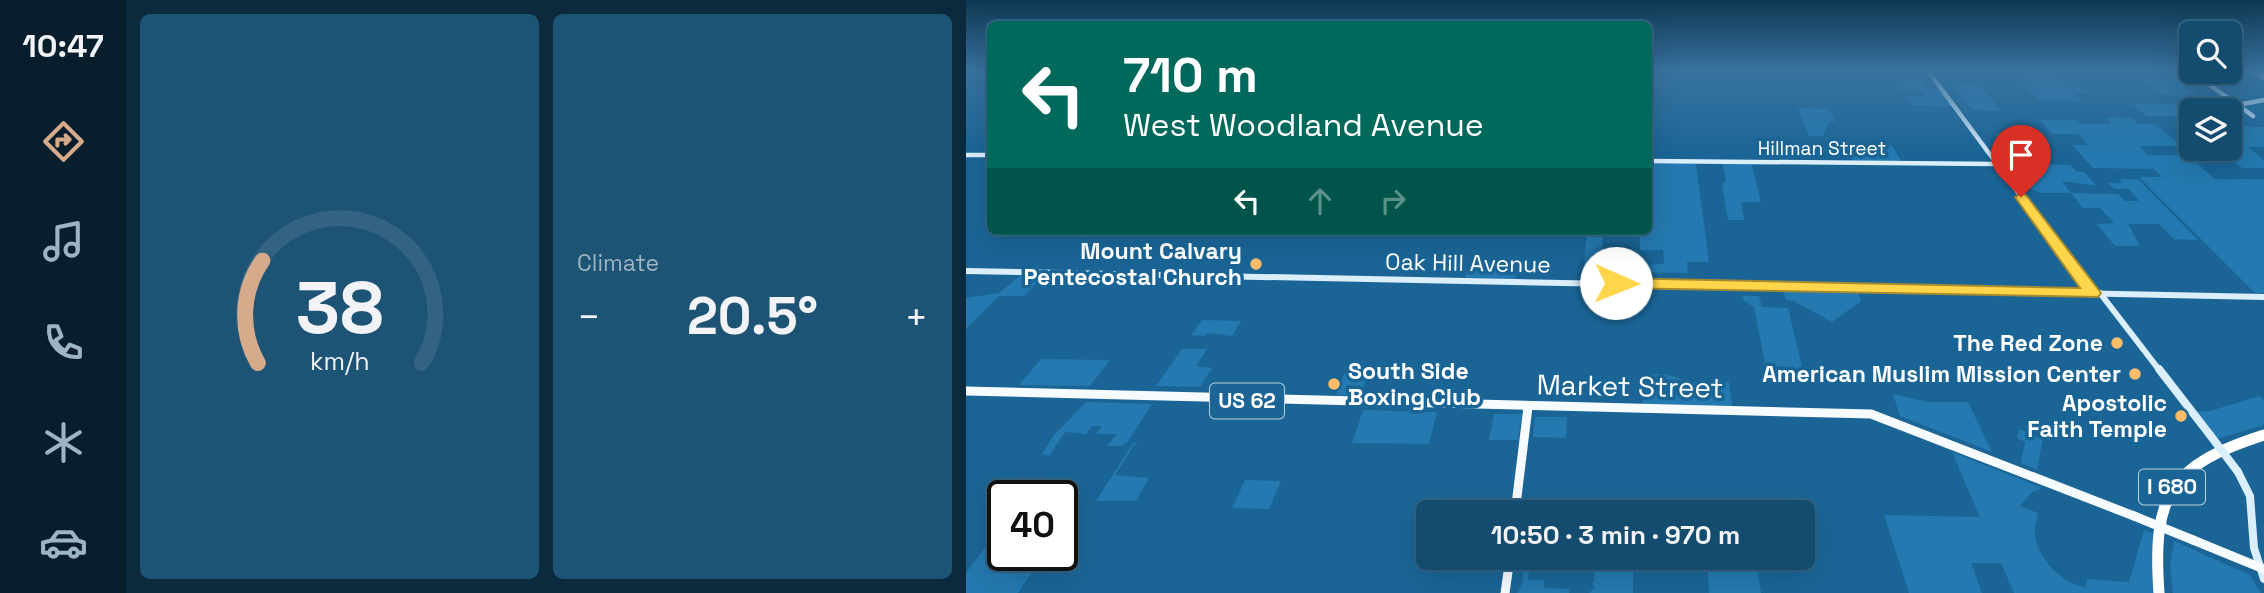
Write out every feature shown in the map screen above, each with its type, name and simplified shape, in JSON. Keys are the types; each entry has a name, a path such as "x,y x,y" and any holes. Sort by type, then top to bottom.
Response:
{"highway":[{"name":"I 680","path":"2159,593 2156,542 2162,508 2171,489 2201,460 2236,443 2264,435"}],"main road":[{"name":"Market Street","path":"966,391 1875,415 2262,568"},
{"path":"1517,500 1528,407"},
{"path":"1505,593 1508,570"}],"street":[{"path":"1949,100 2096,293 2238,472 2247,488 2254,548 2264,579"},
{"path":"2242,104 2264,100"},
{"path":"2242,108 2253,116"},
{"path":"966,155 987,155"},
{"name":"Hillman Street","path":"1652,161 1996,164"},
{"name":"Oak Hill Avenue","path":"966,271 2264,297"}],"shaded area":[{"path":"1908,100 1949,100 1954,106 1912,105"},
{"path":"1965,100 1992,100 2001,111 1973,110"},
{"path":"2038,100 2081,100 2082,101"},
{"path":"2133,104 2175,104 2179,107 2179,116 2147,116"},
{"path":"1798,108 1829,109 1835,121 1829,122 1823,136 1809,136"},
{"path":"2105,117 2132,118 2139,124 2156,124 2179,144 2139,146 2148,155 2179,155 2179,161 2194,161 2215,179 2264,179 2264,293 2255,293 2139,177 2162,177 2154,169 2093,168 2072,145 2088,145 2078,134 2052,134 2040,120 2112,124"},
{"path":"2242,126 2264,127 2264,147 2248,147 2264,160 2264,168 2242,168 2234,161 2242,161"},
{"path":"1995,134 2021,134 2038,154 2024,154 2032,164 2070,165 2077,172 2084,172 2097,186 2062,181 2071,193 2041,193 2031,189 2018,162 1999,162 1991,151 2008,150"},
{"path":"1845,144 1892,145 1902,163 1854,162"},
{"path":"1652,161 1694,161 1709,262 1687,262 1688,273 1641,272 1641,265 1664,264 1663,250 1640,250 1640,235 1652,235"},
{"path":"1722,161 1751,162 1761,202 1741,202 1744,220 1728,220 1722,185 1726,180"},
{"path":"2119,179 2138,179 2198,240 2174,239 2159,224 2128,224 2140,246 2115,246 2097,224 2114,223 2100,208 2083,208 2071,193 2118,194 2125,201 2139,201 2129,189 2114,189 2108,183 2122,183"},
{"path":"1587,235 1603,235 1602,249 1609,250 1607,280 1583,280"},
{"path":"1470,261 1518,262 1515,279 1465,278"},
{"path":"1021,275 1043,276 1024,296 999,296 966,329 966,298 999,293"},
{"path":"1782,286 1856,287 1861,301 1832,322 1794,301 1786,300"},
{"path":"1742,296 1759,296 1762,307 1788,308 1806,383 1769,383 1754,307 1744,301"},
{"path":"1202,320 1241,321 1232,336 1207,333 1205,336 1191,335"},
{"path":"1182,349 1207,349 1196,366 1212,368 1200,387 1156,386"},
{"path":"1041,359 1110,360 1090,386 1019,385"},
{"path":"1345,372 1369,372 1360,396 1336,395"},
{"path":"1642,374 1666,374 1689,382 1729,382 1733,411 1643,410"},
{"path":"1893,394 1928,402 1968,402 1992,452 1900,416"},
{"path":"2260,396 2264,401 2264,425 2213,440 2192,412 2210,411"},
{"path":"1086,402 1152,404 1127,443 1121,446 1107,446 1117,434 1096,434 1102,426 1092,426 1086,434 1065,432 1049,456 1042,454 1053,436"},
{"path":"1363,410 1437,412 1429,444 1352,443"},
{"path":"1494,414 1522,414 1518,440 1489,440"},
{"path":"1535,417 1567,417 1566,438 1533,437"},
{"path":"2019,429 2043,438 2037,470 2021,463 2025,442 2017,438"},
{"path":"1133,443 1139,444 1134,445 1115,475 1149,478 1136,501 1096,501"},
{"path":"1952,452 2042,488 2032,492 2020,506 2038,513 2035,535 2046,561 2060,576 2077,585 2086,587 2087,579 2129,582 2144,530 2157,535 2159,593 2014,593 2001,563 1971,563 1982,593 1909,593 1884,515 1980,517"},
{"path":"1245,480 1281,481 1269,509 1232,508"},
{"path":"2174,541 2250,575 2261,593 2173,593 2170,567"},
{"path":"987,545 987,571 1032,571 1018,593 966,593 966,573"},
{"path":"1524,570 1529,570 1528,580 1544,580 1544,588 1569,589 1569,593 1517,593 1522,584"},
{"path":"1594,570 1633,570 1633,593 1589,593 1595,587 1592,583"},
{"path":"1708,570 1758,570 1761,593 1709,593"}],"place":[{"name":"Mount Calvary Pentecostal Church","path":"1256,264"},
{"name":"The Red Zone","path":"2117,343"},
{"name":"American Muslim Mission Center","path":"2135,374"},
{"name":"South Side Boxing Club","path":"1334,384"},
{"name":"Apostolic Faith Temple","path":"2181,416"}],"route":[{"path":"1616,283 2093,293 2021,197"}]}
